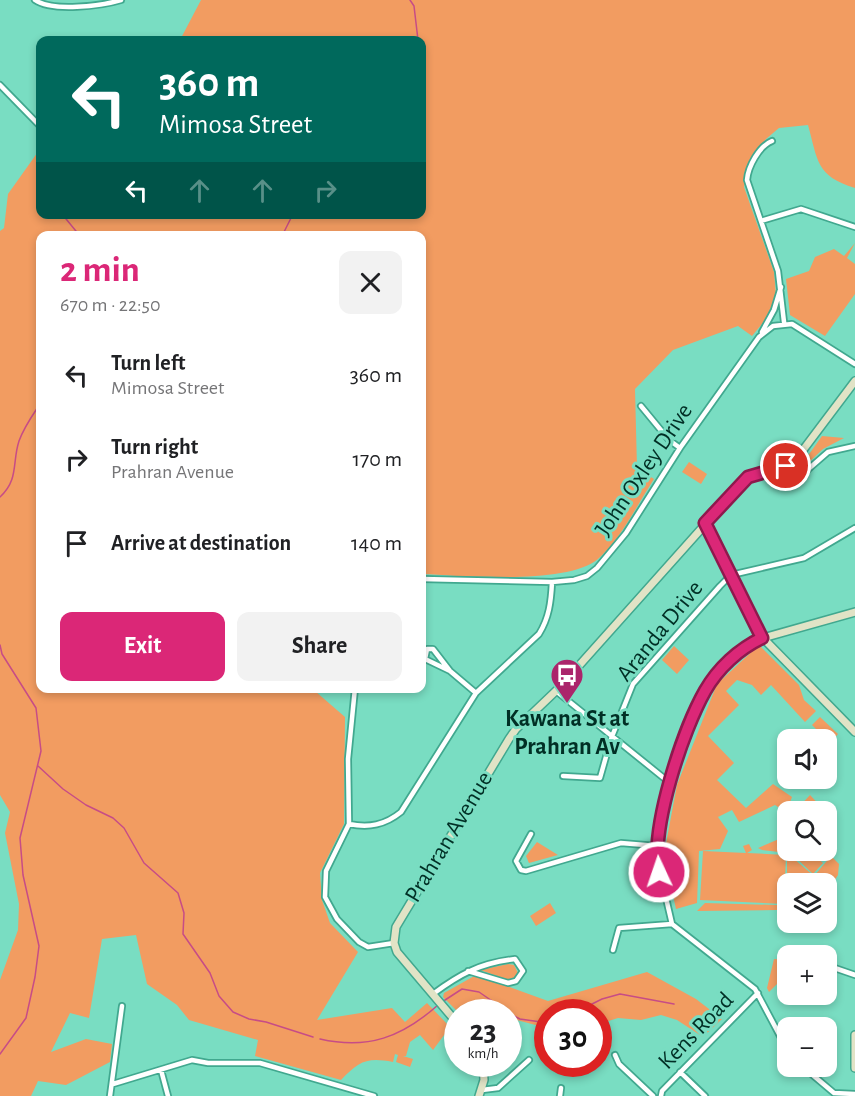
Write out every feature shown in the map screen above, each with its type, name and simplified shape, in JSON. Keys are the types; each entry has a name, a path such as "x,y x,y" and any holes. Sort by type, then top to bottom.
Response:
{"street":[{"path":"35,0 44,5 100,6 121,0"},
{"path":"0,85 36,122"},
{"path":"772,141 761,150 747,174 748,186 782,284 784,322 800,327 855,364"},
{"path":"761,221 801,209 855,227"},
{"path":"759,337 774,310 782,284"},
{"name":"John Oxley Drive","path":"426,579 552,582 574,580 597,568 626,533 680,448 759,337 766,330 784,322"},
{"path":"855,381 794,462 805,472 828,452 855,446"},
{"path":"642,406 669,440 680,448"},
{"name":"Prahran Avenue","path":"394,943 396,927 403,914 516,729 556,691 748,477 782,468 794,462"},
{"path":"705,523 762,638 855,732"},
{"name":"Aranda Drive","path":"563,776 600,778 612,737 633,684 731,575 804,558 855,528"},
{"path":"349,824 373,825 390,821 401,812 476,693 538,634 546,623 551,604 552,582"},
{"path":"777,1030 758,993 672,924 657,862 657,846 670,783 705,691 725,665 750,644 762,638 855,612"},
{"path":"426,651 433,649 450,671 476,693"},
{"path":"426,659 450,671"},
{"path":"556,691 670,783"},
{"path":"355,693 348,759 349,824 326,871 325,897 337,919 359,942 368,947 394,943 406,965 444,1008"},
{"path":"531,834 516,861 521,870 526,871 621,843 657,846"},
{"path":"613,950 616,932 625,926 672,924"},
{"path":"432,995 468,971 476,966 515,959 523,971 516,981 508,983 468,971"},
{"path":"837,969 855,975"},
{"name":"Kens Road","path":"661,1096 680,1072 758,993"},
{"path":"110,1096 122,1006"},
{"path":"855,1035 855,1068"},
{"path":"615,1055 619,1064 653,1096"},
{"path":"113,1084 192,1060 208,1063 260,1063 374,1096"},
{"path":"482,1077 480,1093 498,1088 529,1060"},
{"path":"161,1070 168,1096"},
{"path":"680,1072 705,1096"},
{"path":"815,1077 834,1093 855,1094"},
{"path":"560,1096 561,1088"}],"shaded area":[{"path":"201,0 855,0 855,188 833,178 821,166 808,125 779,128 766,139 750,160 744,187 774,272 776,295 766,319 752,336 738,326 673,350 635,389 637,468 654,479 621,532 598,559 583,567 563,573 540,576 488,577 426,574 426,231 36,231 36,693 317,693 345,717 344,824 320,873 322,900 330,923 358,952 317,1020 392,1008 405,1022 427,1003 444,1021 444,1035 433,1050 420,1035 410,1042 406,1056 403,1056 413,1059 410,1067 396,1062 398,1055 395,1054 393,1062 370,1060 364,1062 353,1068 341,1080 255,1056 258,1040 189,1020 177,1005 147,984 136,935 102,939 89,1018 70,1013 51,1052 86,1039 112,1044 110,1062 66,1085 38,1081 31,1096 0,1096 0,980 18,930 19,904 5,833 10,812 0,795 0,231 4,228 8,194 36,155 36,219 426,219 426,36 182,36"},
{"path":"855,243 847,258 855,264 855,294 825,336 790,315 786,279 809,271 815,257 834,249 844,256"},
{"path":"822,436 844,438 823,449 806,465 802,464"},
{"path":"689,462 707,474 701,484 682,472"},
{"path":"759,645 799,685 804,700 816,711 805,722 771,685 761,695 752,685 737,680 726,691 739,705 708,736 734,763 717,780 746,808 773,784 777,789 792,797 790,801 777,801 777,806 775,805 739,822 732,810 718,817 728,831 720,849 699,851 697,903 676,909 664,854 677,785 717,684"},
{"path":"674,646 689,660 677,674 662,660"},
{"path":"820,717 833,729 816,729 812,725"},
{"path":"810,795 816,801 804,801"},
{"path":"777,840 777,852 758,848"},
{"path":"537,842 558,855 529,863 526,856"},
{"path":"749,844 752,850 747,853 777,855 777,861 786,861 785,873 777,873 777,904 700,900 703,851 746,853 743,846"},
{"path":"787,861 796,861 810,873 787,873"},
{"path":"799,861 823,863 812,873"},
{"path":"827,861 836,861 839,864 837,877 837,873 817,873"},
{"path":"550,903 556,913 536,926 530,916"},
{"path":"705,903 777,905 777,910 697,911"},
{"path":"774,959 777,959 777,984 769,992 767,988"},
{"path":"508,964 514,965 518,973 516,978 509,980 480,970"},
{"path":"647,972 696,999 722,1019 703,1037 677,1020 661,1015 641,1020 618,1018 612,1020 612,999 555,999"},
{"path":"476,975 542,999 534,999 534,1025 522,1021 522,999 445,999 443,997 444,993"}],"waterway":[{"path":"410,0 414,6 418,36"},
{"path":"66,219 76,231"},
{"path":"284,231 290,219"},
{"path":"0,497 13,477 21,436 36,410"},
{"path":"0,645 2,654 36,708 41,751 20,838 23,875 39,946 35,977 26,1018 0,1054"},
{"path":"38,766 63,789 86,805 113,818 124,828 144,863 178,893 184,913 183,934 210,973 219,996 233,1012 249,1019 313,1037"},
{"path":"447,999 462,989 479,992 489,999"},
{"path":"602,999 620,994 674,1004"},
{"path":"320,1039 354,1043 384,1038 398,1033 438,1005"},
{"path":"522,1019 534,1021"}],"place":[{"name":"Kawana St at Prahran Av","path":"567,704"}],"route":[{"path":"659,872 656,852 670,783 687,733 705,691 725,665 750,644 762,638 705,523 748,477 786,466"}]}
